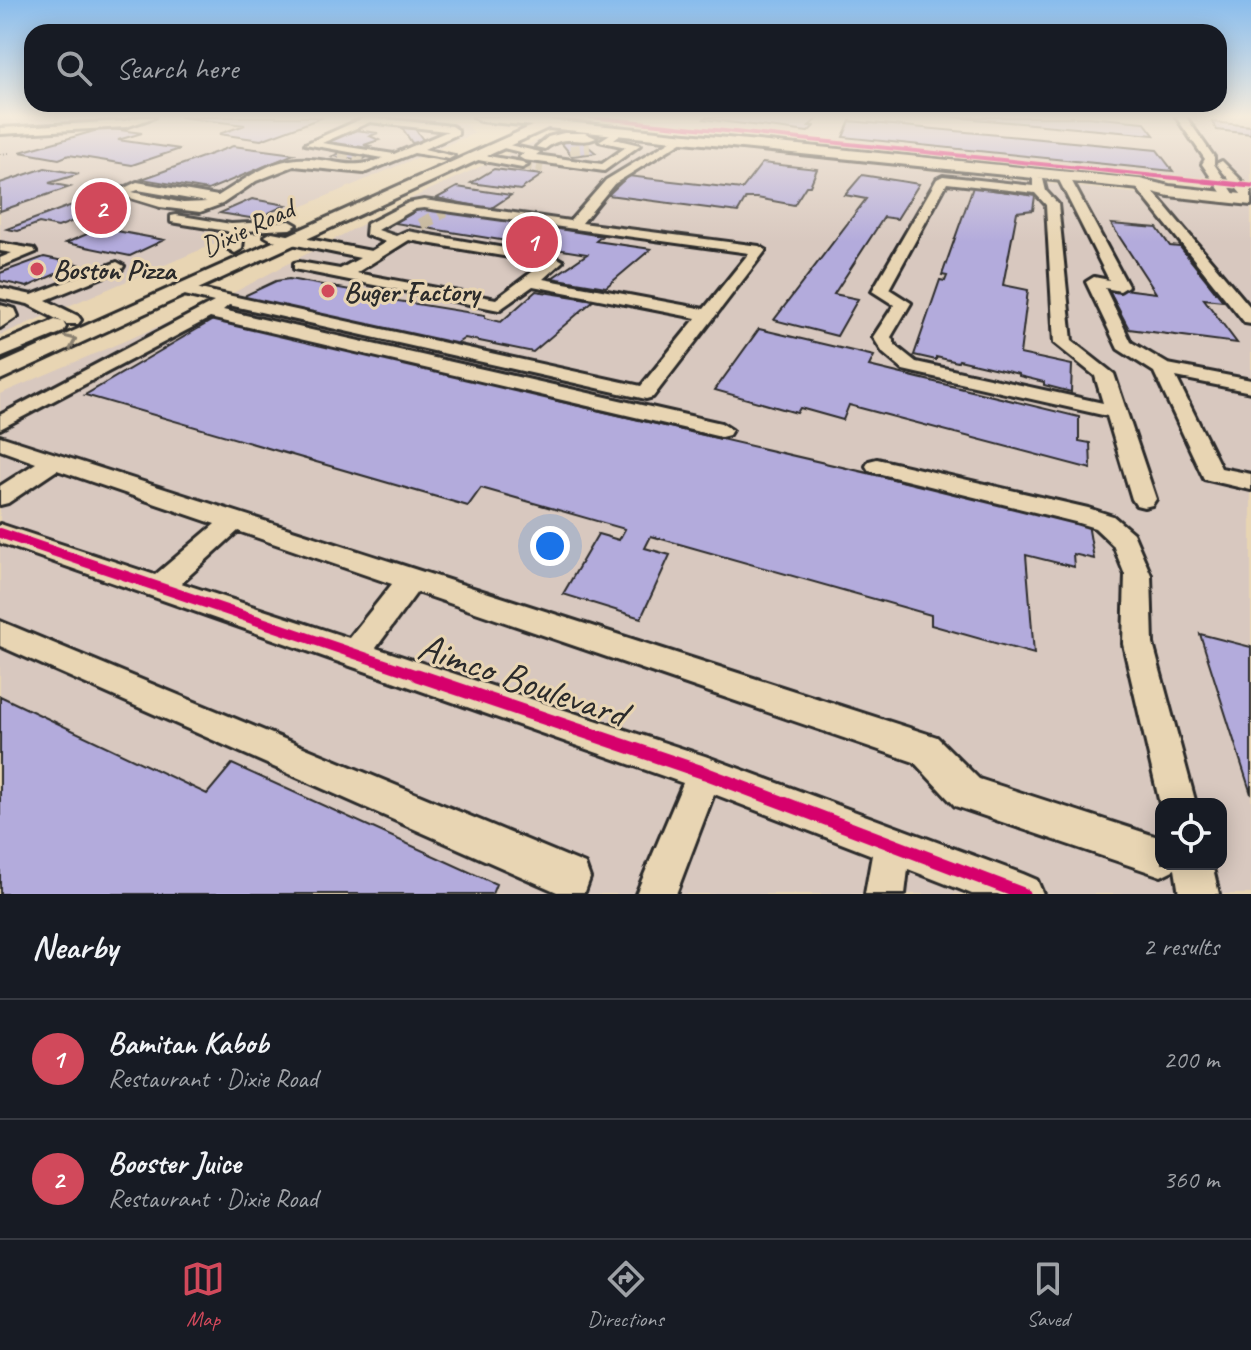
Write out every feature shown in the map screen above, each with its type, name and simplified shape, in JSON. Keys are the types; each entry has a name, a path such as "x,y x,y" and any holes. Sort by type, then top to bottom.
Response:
{"main road":[{"name":"Dixie Road","path":"0,373 182,290 408,173 442,159"},
{"name":"Dixie Road","path":"0,351 267,235 291,232 473,159"},
{"path":"861,159 1038,182 1063,176 1242,194"},
{"path":"408,173 431,178"},
{"path":"155,284 182,290"}],"street":[{"path":"177,219 219,200 246,182 290,163 364,170 389,159"},
{"path":"537,159 593,172 617,159"},
{"path":"573,226 610,182 647,159"},
{"path":"1210,159 1225,165 1242,194 1208,164 1210,159"},
{"path":"1063,176 1120,286 1094,282 1124,345 1162,369 1251,386"},
{"path":"1117,412 910,366 889,349 882,337 903,303 880,291 892,275 943,179 1038,182 1052,204 1063,343 1104,374 1117,412 1144,499"},
{"path":"1140,184 1251,319"},
{"path":"199,208 120,193 137,186 219,200"},
{"path":"182,290 646,393 759,250 424,204 412,206 372,227 371,232 377,236 556,261 499,305 299,266"},
{"path":"126,208 231,228 291,232 373,256"},
{"path":"342,275 421,225"},
{"path":"231,228 238,233 235,249"},
{"path":"0,247 29,252 0,263"},
{"path":"33,300 117,266"},
{"path":"530,281 708,315"},
{"path":"0,293 33,300 72,320"},
{"path":"0,423 229,301"},
{"path":"0,310 10,316 0,323"},
{"path":"208,312 721,430"},
{"path":"1162,369 1212,474 1251,482"},
{"path":"0,443 925,749 968,793 1155,858"},
{"path":"0,497 54,461"},
{"path":"877,466 1079,514 1104,522 1124,540 1138,575 1138,644 1176,798"},
{"path":"159,587 234,521"},
{"name":"Aimco Boulevard","path":"0,533 705,773 1023,894"},
{"path":"355,653 412,579"},
{"path":"0,633 571,878"},
{"path":"656,894 705,773"},
{"path":"885,894 892,845"}],"shaded area":[{"path":"0,159 415,159 0,335"},
{"path":"497,159 822,159 1251,206 1251,894 0,894 0,394 216,302 412,198"},
{"path":"993,159 1251,159 1251,185"}],"building":[{"path":"92,159 151,159 132,165"},
{"path":"198,159 283,159 208,190 142,179"},
{"path":"1054,159 1164,159 1173,171"},
{"path":"762,163 817,169 810,186 806,186 794,205 746,198 738,212 608,195 628,176 742,189"},
{"path":"45,168 79,174 49,183 70,187 0,211 0,183"},
{"path":"494,169 542,175 520,190 471,183"},
{"path":"862,175 919,184 897,219 884,217 834,294 858,299 837,336 774,320 866,199 845,195"},
{"path":"457,187 511,195 490,209 437,198"},
{"path":"973,187 1035,196 1033,210 1017,212 1003,285 1028,290 1020,354 1072,365 1071,392 1019,374 959,360 936,357 936,360 914,355 940,280 945,281 947,276 942,275"},
{"path":"102,194 130,199 58,227 39,223 18,231 7,229"},
{"path":"252,199 286,205 256,219 220,213"},
{"path":"423,207 602,236 596,241 651,249 606,287 552,278 587,254 395,223"},
{"path":"1111,224 1157,228 1170,246 1180,247 1223,301 1204,299 1237,343 1129,329 1107,287 1156,293"},
{"path":"101,228 164,240 130,256 66,243"},
{"name":"Boston Pizza","path":"44,257 78,264 27,287 0,281 0,273"},
{"path":"289,279 373,294 373,297 485,315 485,318 501,322 536,291 594,300 533,352 465,338 456,344 243,301 246,295 276,281"},
{"path":"218,317 557,395 553,400 1088,524 1094,559 1073,554 1074,567 1026,555 1034,654 931,625 931,615 651,536 645,548 670,555 641,618 563,594 598,534 619,540 625,529 481,488 468,506 85,395"},
{"path":"759,329 874,356 869,366 1079,417 1079,441 1090,443 1091,469 849,405 843,420 800,408 797,413 715,390"},
{"path":"1200,634 1251,647 1251,794"},
{"path":"0,696 207,794 232,764 496,884 492,894 0,894"}],"tunnel":[{"path":"522,165 543,168"},
{"path":"421,225 444,211"}],"cycle path":[{"path":"990,159 1251,186"},
{"path":"0,533 705,773 1023,894"}],"place":[{"name":"Booster Juice","path":"101,208"},
{"name":"Bamitan Kabob","path":"532,242"},
{"name":"Boston Pizza","path":"37,269"},
{"name":"Buger Factory","path":"328,291"}]}
